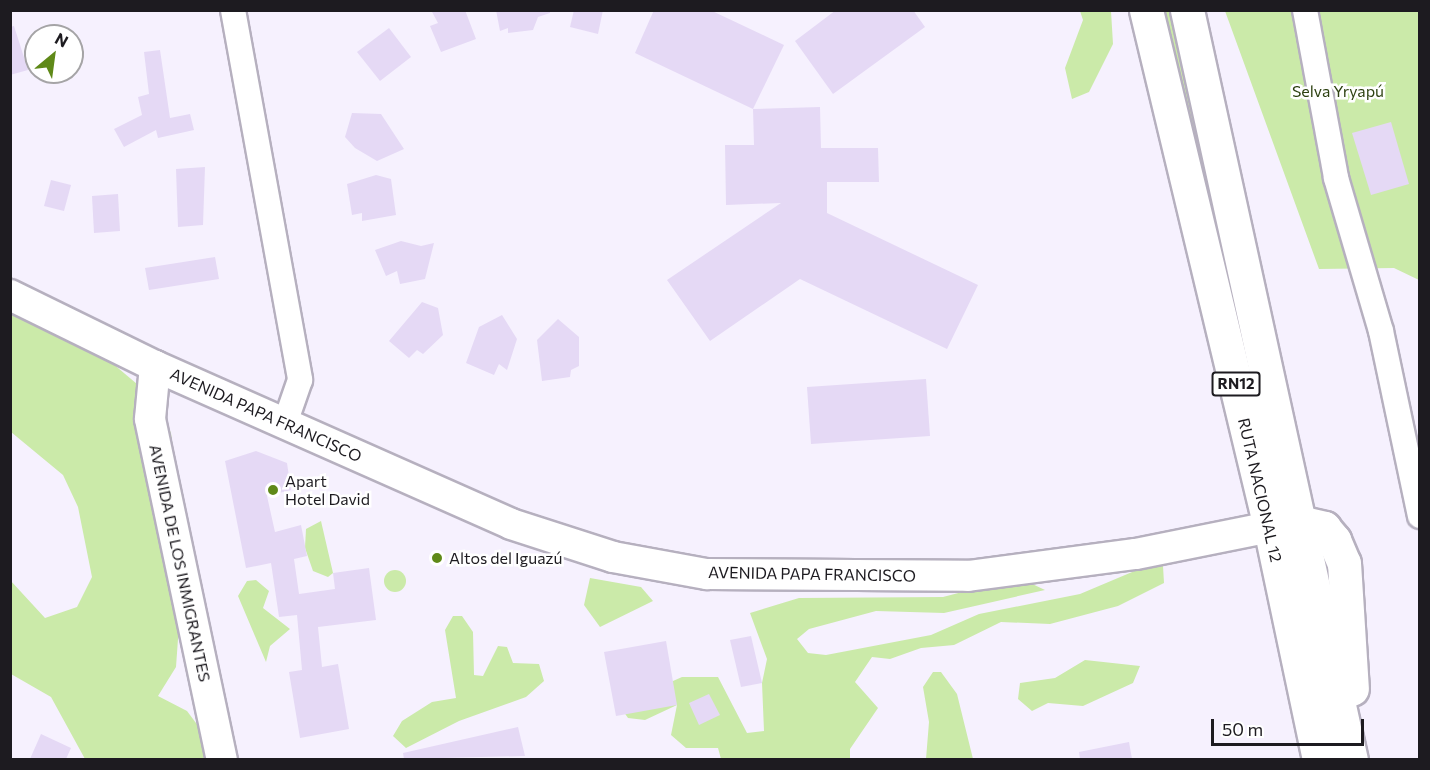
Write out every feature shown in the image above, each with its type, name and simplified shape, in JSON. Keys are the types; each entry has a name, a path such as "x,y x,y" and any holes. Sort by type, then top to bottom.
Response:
{"highway":[{"name":"RUTA NACIONAL 12","path":"1146,10 1284,525 1351,759"},
{"name":"RUTA NACIONAL 12","path":"1187,10 1284,525 1319,759"},
{"path":"1284,525 1324,528 1344,564 1356,759"}],"main road":[{"name":"AVENIDA PAPA FRANCISCO","path":"10,294 155,366 511,524 613,557 707,574 968,576 1136,554 1284,525"},
{"name":"AVENIDA DE LOS INMIGRANTES","path":"155,366 150,419 222,759"}],"street":[{"path":"233,10 300,380 285,423"},
{"path":"1305,10 1336,178 1381,331 1419,516"}],"green space":[{"path":"1080,11 1111,11 1113,44 1089,92 1072,99 1065,68 1083,20"},
{"path":"1156,11 1172,11 1282,493 1272,494"},
{"name":"Selva Yryapú","path":"1225,11 1419,11 1419,280 1394,268 1319,269"},
{"path":"11,312 99,352 156,400 171,433 185,541 176,667 158,696 187,711 208,739 210,759 85,759 51,697 11,674 10,580 45,618 77,607 92,577 78,507 63,475 11,432"},
{"path":"321,521 333,573 328,577 313,571 305,548 306,529"},
{"path":"1163,566 1164,583 1118,606 1050,624 1001,622 954,645 921,648 890,659 872,657 855,682 878,708 850,749 850,759 721,759 718,748 686,748 671,735 677,705 645,720 628,718 619,705 682,677 718,677 747,733 764,731 762,683 767,659 750,613 799,598 943,597 993,584 1012,587 1028,582 1045,590 944,613 876,611 809,629 797,639 808,653 826,655 931,635 979,614 1080,594 1144,567"},
{"path":"395,570 403,573 406,581 403,589 395,592 387,589 384,581 387,573"},
{"path":"590,578 641,587 653,601 600,627 584,605"},
{"path":"256,580 269,591 263,608 290,629 270,646 266,662 238,596 247,581"},
{"path":"453,616 462,616 473,632 474,675 483,676 498,646 507,647 513,663 539,664 544,681 526,697 459,721 406,748 393,736 402,721 432,702 456,698 445,630"},
{"path":"1085,660 1140,666 1133,683 1083,706 1048,703 1032,711 1018,699 1020,683 1055,678"},
{"path":"933,672 941,672 957,694 973,759 926,759 929,722 923,687"}],"building":[{"path":"431,10 465,10 476,39 441,52 430,26 438,23"},
{"path":"496,10 550,10 550,13 538,17 533,30 508,33 508,28 500,31"},
{"path":"574,10 603,10 598,34 570,27"},
{"path":"654,10 710,10 784,45 753,109 635,53"},
{"path":"836,10 913,10 925,27 833,94 795,41"},
{"path":"14,26 24,57 24,71 10,75 10,27"},
{"path":"389,28 411,57 380,81 357,52"},
{"path":"160,50 170,118 190,114 194,130 158,138 156,130 124,147 114,129 142,115 138,97 149,94 144,52"},
{"path":"820,107 821,148 878,148 879,182 827,182 827,213 978,285 947,349 800,279 710,341 667,280 781,203 726,205 725,145 754,145 753,109"},
{"path":"352,113 381,114 404,149 377,161 355,148 345,137"},
{"path":"1391,122 1409,184 1371,195 1352,133"},
{"path":"205,167 203,225 178,227 176,169"},
{"path":"376,175 391,179 396,215 362,221 362,213 352,215 347,184"},
{"path":"51,180 71,185 64,211 44,206"},
{"path":"118,194 120,231 94,233 92,196"},
{"path":"401,241 421,246 434,243 425,279 400,284 397,271 386,276 375,250"},
{"path":"215,257 219,279 149,290 145,268"},
{"path":"422,302 438,308 443,335 423,354 417,350 409,358 389,341"},
{"path":"502,315 517,339 507,370 499,364 494,375 466,363 479,327"},
{"path":"558,319 579,337 579,366 571,370 570,377 542,381 537,340"},
{"path":"926,379 930,436 811,444 807,387"},
{"path":"256,451 287,463 291,490 267,496 275,532 301,525 307,556 294,559 299,594 335,589 333,573 369,568 376,620 318,627 322,667 338,664 349,729 300,738 289,672 302,670 297,615 279,617 271,563 246,568 225,461"},
{"path":"751,636 762,683 741,687 730,640"},
{"path":"666,641 677,705 616,716 604,652"},
{"path":"709,694 720,715 699,725 689,703"},
{"path":"518,727 525,756 404,759 403,753"},
{"path":"41,734 71,748 66,759 30,759"},
{"path":"1129,742 1132,759 1080,759 1079,752"}],"place":[{"name":"Apart Hotel David","path":"273,490"},
{"name":"Altos del Iguazú","path":"437,558"}]}
